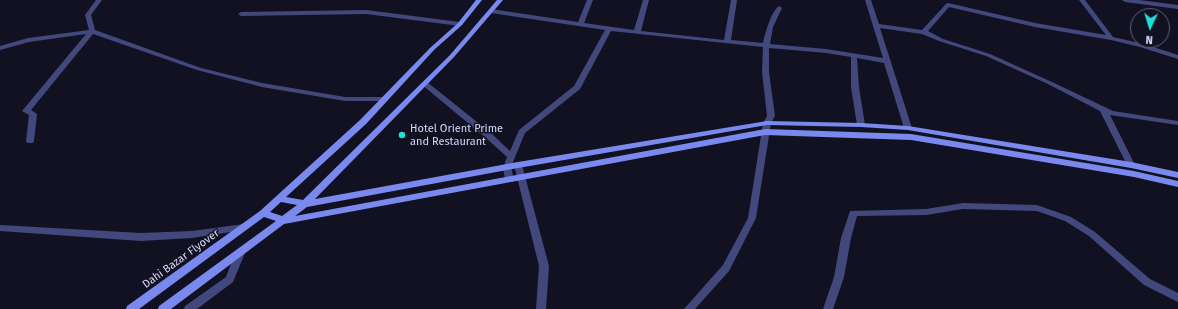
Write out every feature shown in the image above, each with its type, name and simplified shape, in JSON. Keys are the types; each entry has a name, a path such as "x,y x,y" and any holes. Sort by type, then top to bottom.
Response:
{"street":[{"path":"92,32 88,15 99,0"},
{"name":"Dahi Bazar Flyover","path":"131,309 263,213 363,122 432,49 460,24 479,0"},
{"path":"163,309 285,221 305,204 425,84 500,0"},
{"path":"580,25 590,0"},
{"path":"638,32 646,0"},
{"path":"727,42 734,0"},
{"path":"868,0 911,137"},
{"path":"1082,0 1110,38"},
{"path":"1125,0 1178,7"},
{"path":"924,32 948,4 1036,25 1142,45 1178,57"},
{"path":"689,309 726,268 752,218 765,132 767,123 771,116 764,65 766,44 770,26 779,8"},
{"path":"491,11 609,29 727,42 766,44 886,61"},
{"path":"241,14 366,12 460,24"},
{"path":"875,25 924,32 941,40 988,55 1111,112 1178,123"},
{"path":"510,180 507,167 522,132 577,87 609,29"},
{"path":"30,141 33,114 26,111 92,32"},
{"path":"0,48 28,40 92,32 199,69 262,85 345,99 385,99"},
{"path":"854,56 855,86 864,135"},
{"path":"425,84 489,136 511,156"},
{"path":"1103,109 1134,174"},
{"path":"279,198 305,204 518,165 767,123 861,125 908,128 1131,165 1178,175"},
{"path":"263,213 285,221 765,132 911,137 1134,174 1178,184"},
{"path":"518,165 544,266 540,309"},
{"path":"828,309 839,277 846,238 853,213 926,212 963,206 1037,208 1068,219 1092,234 1147,282 1178,298"},
{"path":"0,228 141,237 164,237 196,235 244,227"},
{"path":"189,309 230,278 240,253"}],"place":[{"name":"Hotel Orient Prime and Restaurant","path":"402,135"}]}
